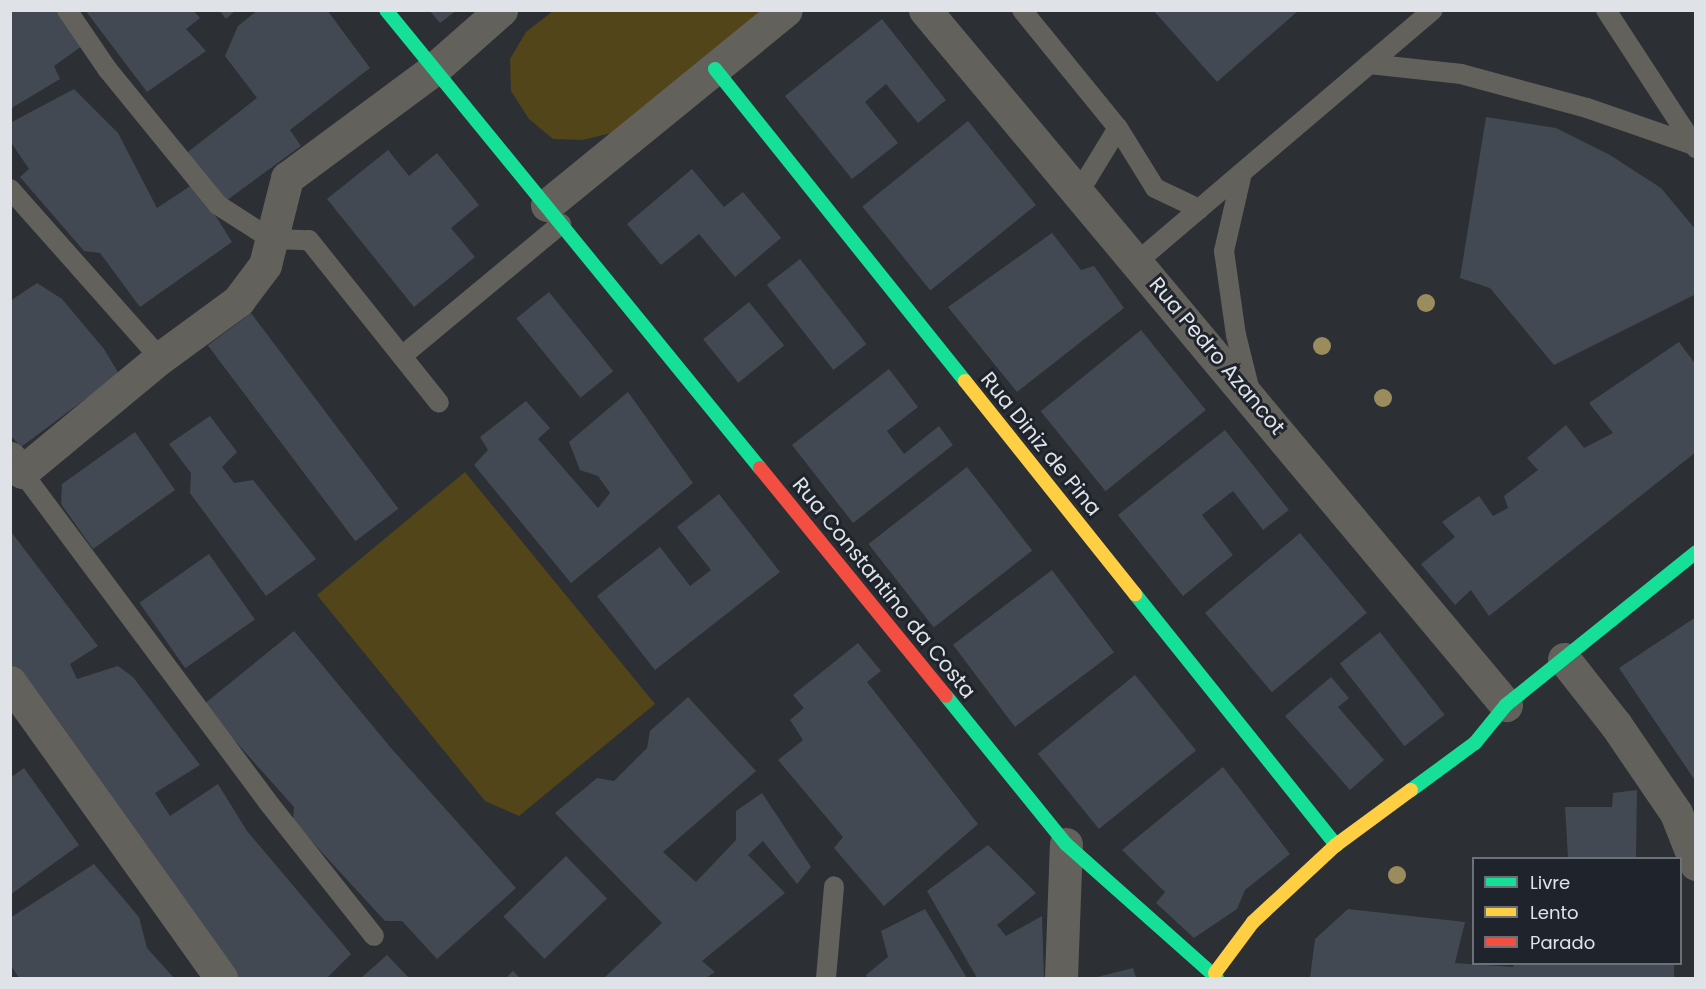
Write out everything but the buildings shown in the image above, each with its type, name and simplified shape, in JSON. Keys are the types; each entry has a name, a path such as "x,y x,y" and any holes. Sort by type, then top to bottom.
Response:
{"street":[{"name":"Rua Constantino da Costa","path":"386,10 1066,844 1216,976"},
{"path":"16,465 238,301 265,265 287,178 433,70 501,10"},
{"path":"554,214 715,69 786,10"},
{"name":"Rua Pedro Azancot","path":"925,10 1251,396 1506,705"},
{"name":"Rua Diniz de Pina","path":"715,69 1335,845"},
{"path":"1216,976 1252,922 1335,845 1474,743 1506,705 1692,562"},
{"path":"1564,659 1616,725 1676,813 1695,864"},
{"path":"10,682 221,978"},
{"path":"1061,978 1066,844"}],"lane":[{"path":"67,10 108,70 218,205 272,239 309,240 439,403"},
{"path":"1022,10 1118,128 1155,188 1199,209"},
{"path":"1138,261 1433,10"},
{"path":"1606,10 1695,147"},
{"path":"1369,64 1461,74 1587,108 1695,147"},
{"path":"1079,192 1118,128"},
{"path":"1242,173 1224,251 1236,335 1251,396"},
{"path":"10,189 160,358"},
{"path":"402,356 554,214"},
{"path":"16,465 239,763 375,936"},
{"path":"826,978 834,886"}],"shaded area":[{"path":"553,11 761,11 612,133 582,140 553,139 529,119 511,91 510,59 526,32"},
{"path":"465,472 655,704 519,816 485,801 317,595"}],"traffic: fast":[{"path":"386,10 760,468"},
{"path":"715,69 965,381"},
{"path":"1411,790 1475,743 1506,705 1696,552"},
{"path":"1135,594 1336,845"},
{"path":"946,696 1066,844 1217,978"}],"traffic: slow":[{"path":"965,381 1135,594"},
{"path":"1215,973 1253,922 1336,845 1411,790"}],"traffic: jam":[{"path":"760,468 946,696"}]}
